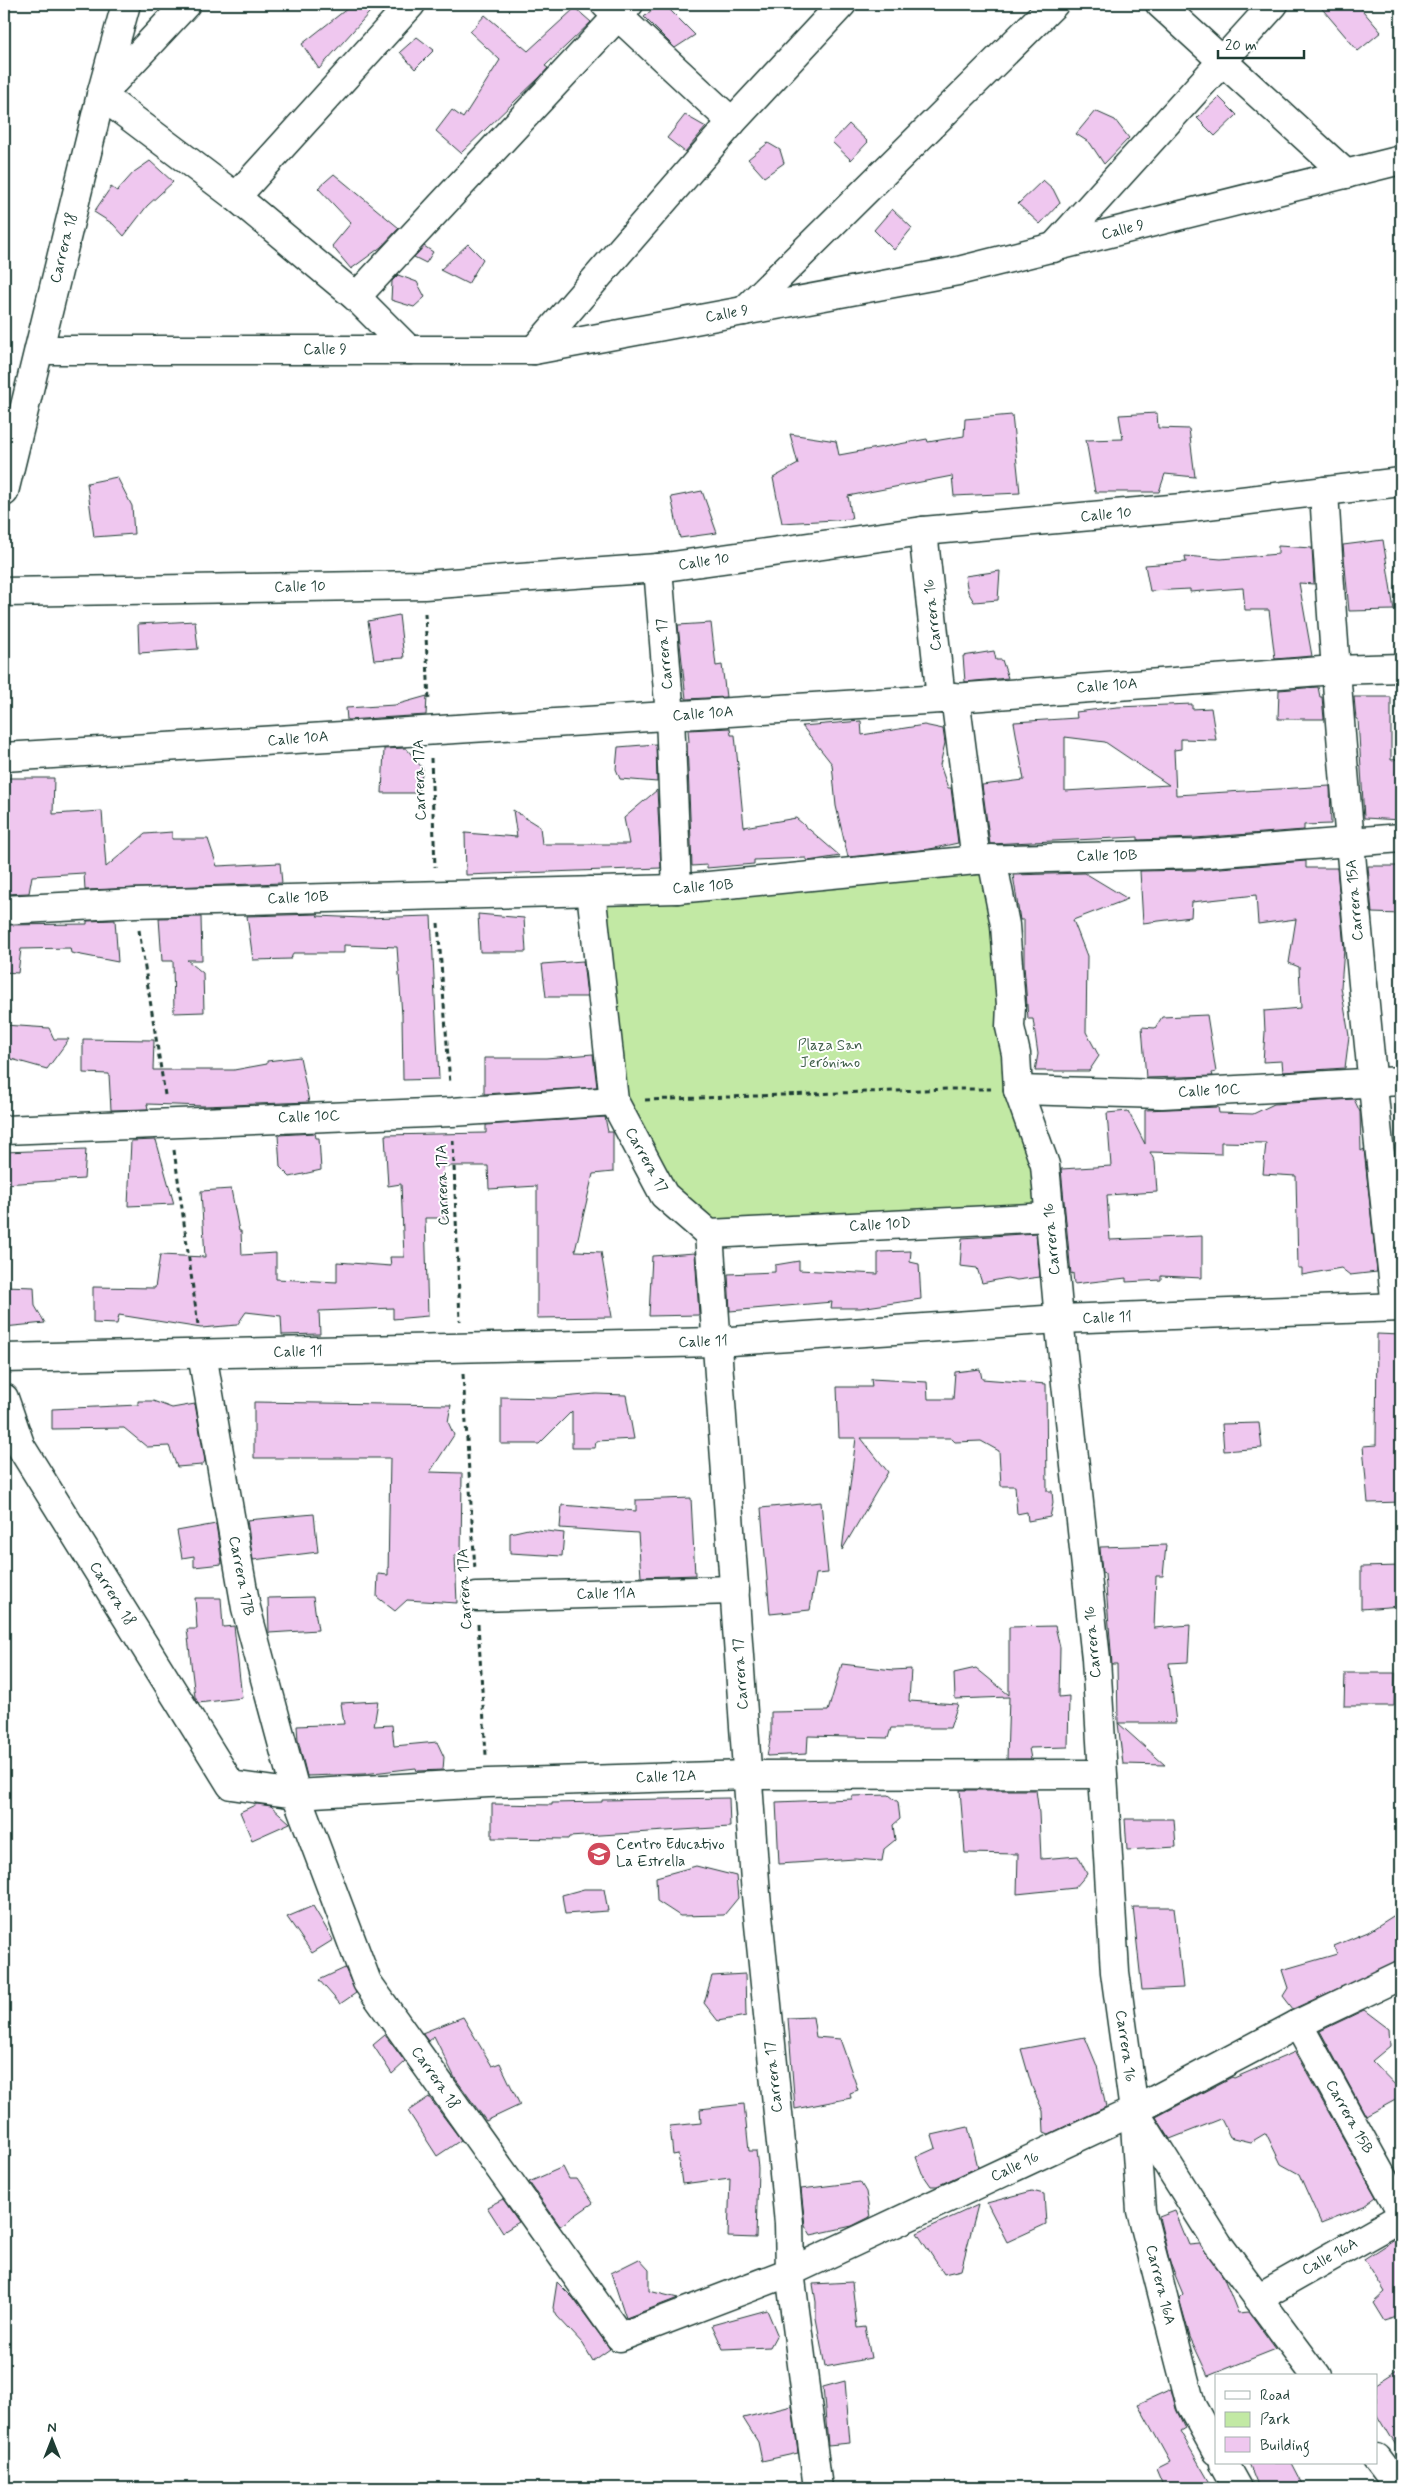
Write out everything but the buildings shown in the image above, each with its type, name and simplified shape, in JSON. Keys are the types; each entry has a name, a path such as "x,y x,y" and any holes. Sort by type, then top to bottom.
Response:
{"street":[{"name":"Carrera 18","path":"4,492 101,95 126,4"},
{"path":"186,4 101,95 236,197 356,296 409,350"},
{"path":"236,197 411,4"},
{"path":"534,350 732,122 842,4"},
{"path":"744,311 1054,4"},
{"path":"1160,4 1346,174"},
{"path":"1052,248 1274,4"},
{"path":"356,296 617,8 732,122"},
{"name":"Calle 9","path":"39,350 534,350 958,271 1401,160"},
{"name":"Calle 10","path":"4,592 424,585 658,568 923,531 1182,508 1401,482"},
{"name":"Carrera 15A","path":"1324,491 1334,670 1372,1082 1399,1307"},
{"name":"Carrera 16","path":"923,531 948,698 984,860 1005,924 1011,1005 1010,1027 1016,1054 1018,1090 1045,1165 1059,1319 1096,1659 1115,1972 1134,2111 1218,2244 1315,2374"},
{"name":"Carrera 17","path":"658,568 670,716 677,889"},
{"name":"Calle 10A","path":"4,758 948,698 1334,670 1401,668"},
{"name":"Calle 10B","path":"4,910 135,903 677,889 984,860 1196,854 1401,838"},
{"name":"Carrera 17","path":"591,891 614,1101 664,1195 710,1234 716,1342 756,1896 789,2223 790,2272 818,2488"},
{"name":"Calle 10C","path":"1018,1090 1162,1094 1401,1081"},
{"name":"Calle 10C","path":"4,1130 452,1112 614,1101"},
{"name":"Calle 10D","path":"710,1234 1050,1217"},
{"name":"Calle 11","path":"4,1358 716,1342 1059,1319 1399,1307"},
{"name":"Carrera 17B","path":"202,1354 246,1608 296,1794"},
{"name":"Carrera 18","path":"4,1398 21,1447 231,1785"},
{"name":"Calle 11A","path":"477,1597 735,1590"},
{"name":"Calle 12A","path":"231,1785 296,1794 488,1783 748,1775 1102,1774"},
{"name":"Carrera 18","path":"296,1794 367,1982 620,2337"},
{"name":"Calle 16","path":"620,2337 790,2272 1134,2111 1298,2024 1401,1975"},
{"name":"Carrera 15B","path":"1298,2024 1401,2211"},
{"name":"Carrera 16A","path":"1134,2111 1141,2211 1191,2405 1215,2448"},
{"name":"Calle 16A","path":"1258,2298 1401,2217"},
{"path":"1378,2461 1399,2488"},
{"path":"1225,2464 1238,2488"}],"path":[{"name":"Carrera 17A","path":"424,585 436,894 452,1112 462,1349 488,1783"},
{"path":"614,1101 949,1089 1018,1090"}],"green space":[{"name":"Plaza San Jerónimo","path":"990,864 1048,1217 715,1232 668,1191 620,1106 597,896"}],"place":[{"name":"Centro Educativo La Estrella","path":"599,1854"}]}
